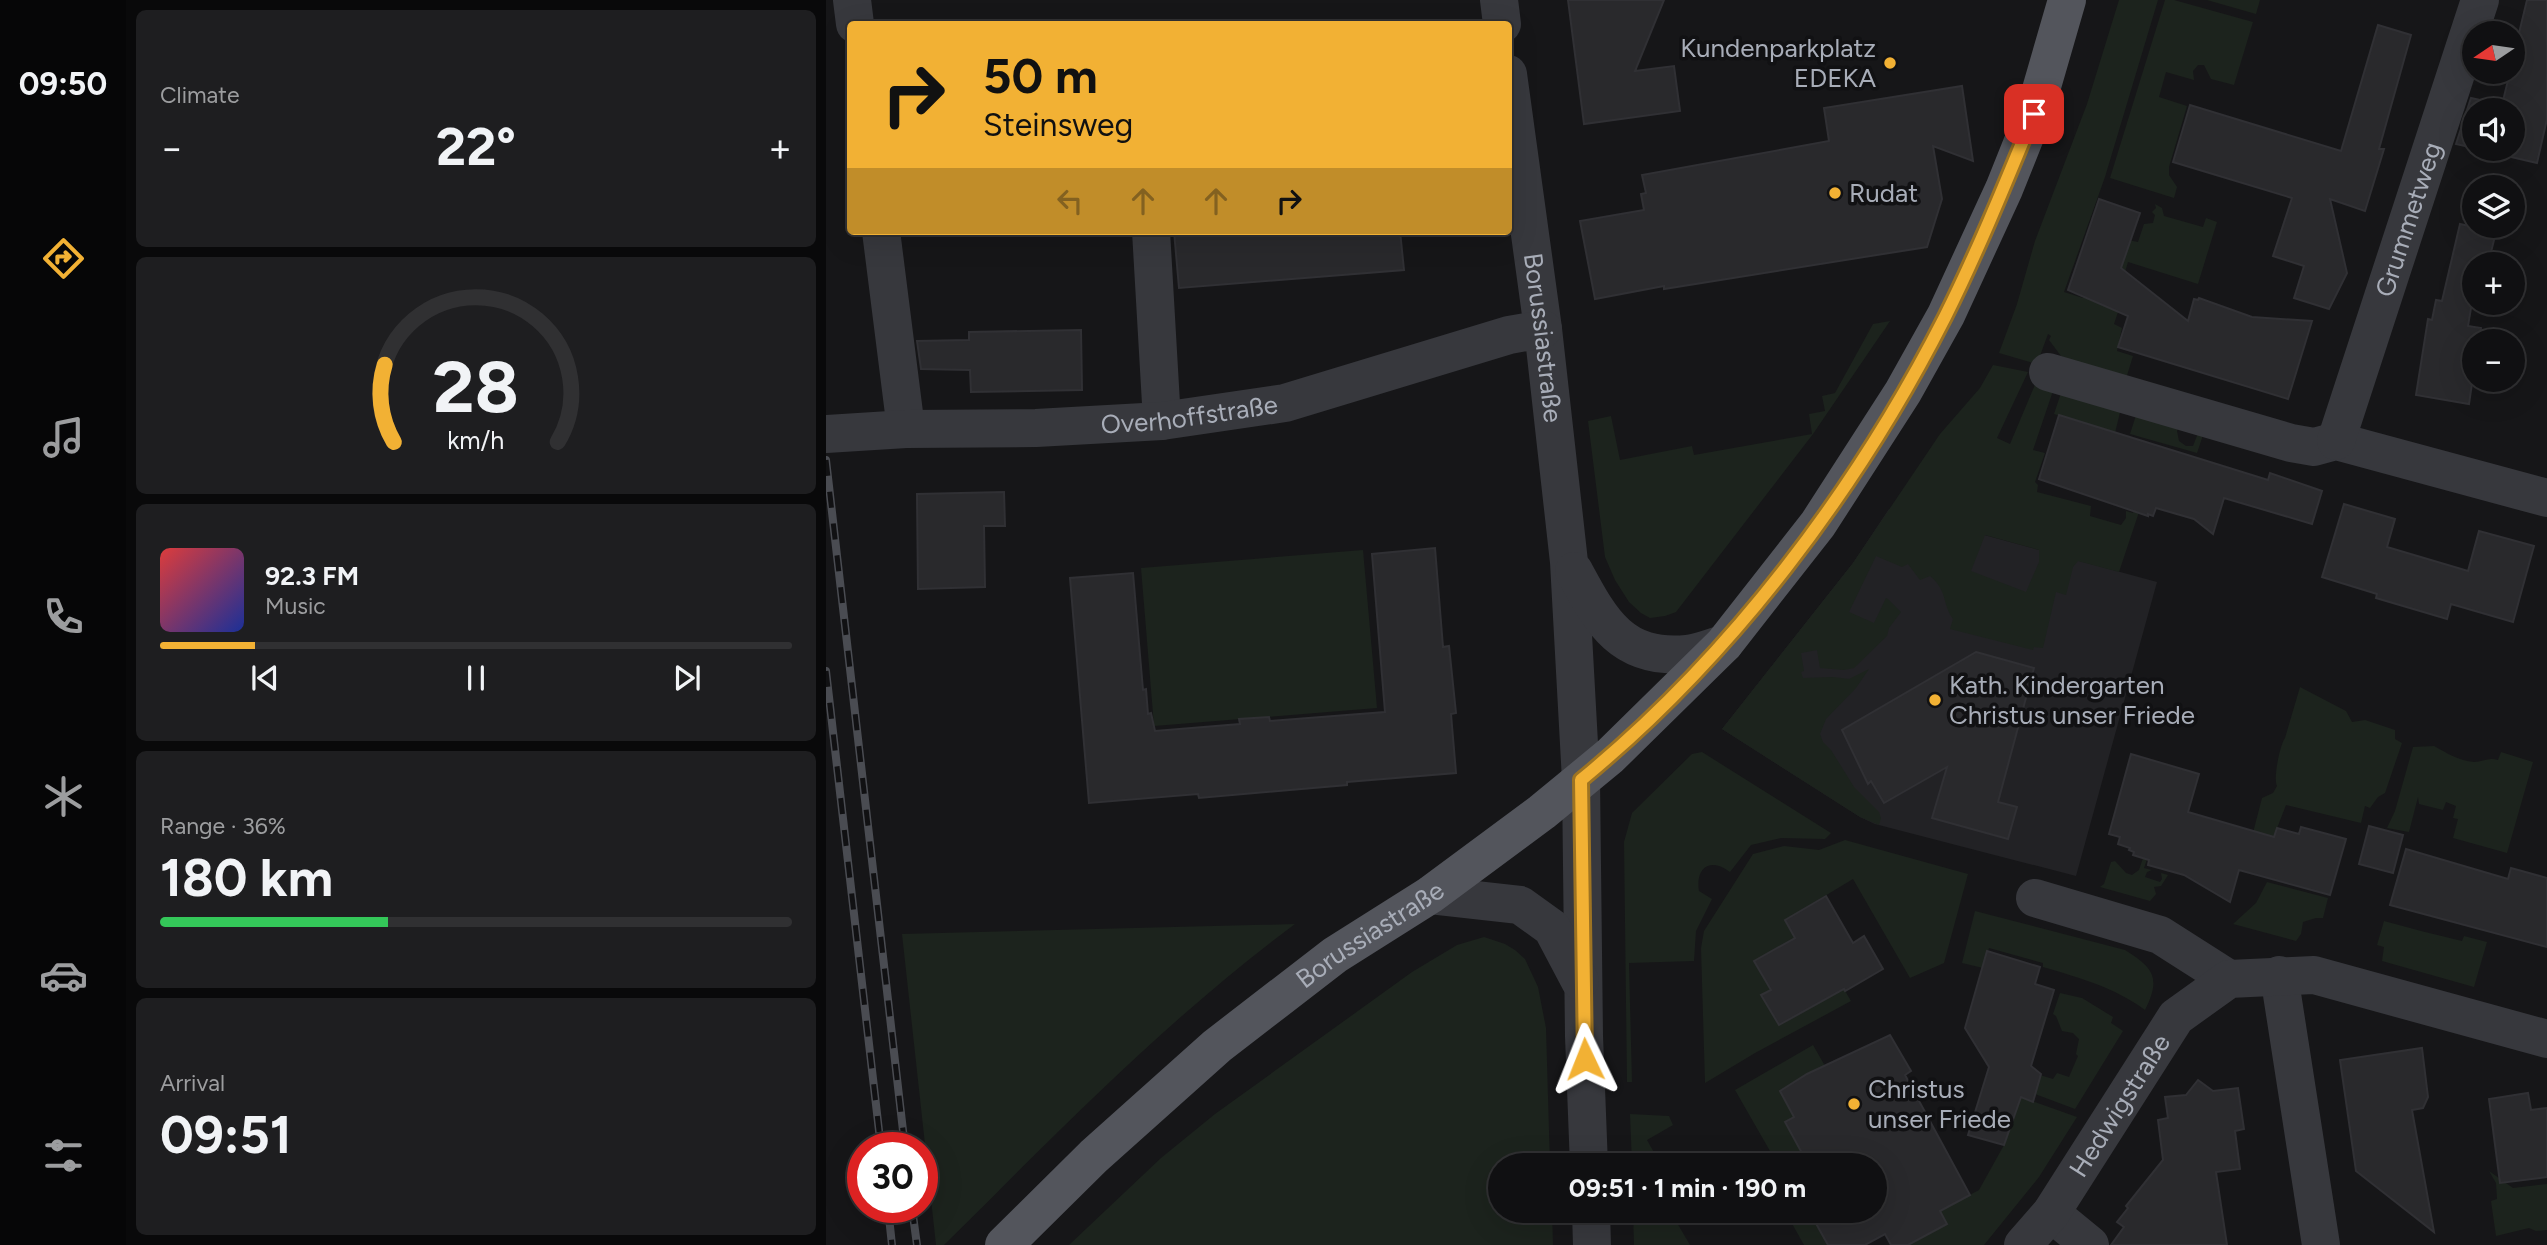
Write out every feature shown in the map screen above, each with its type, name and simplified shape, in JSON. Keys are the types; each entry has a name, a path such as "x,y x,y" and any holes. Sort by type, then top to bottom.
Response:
{"main road":[{"path":"1581,780 1610,756 1724,644 1818,524 1896,404 1946,315 2004,189 2034,114 2067,0"},
{"name":"Borussiastraße","path":"1004,1245 1094,1156 1217,1046 1335,956 1430,895 1581,780"}],"street":[{"path":"852,0 855,21"},
{"path":"1499,0 1502,21"},
{"name":"Grummetweg","path":"2336,441 2480,0"},
{"name":"Borussiastraße","path":"1512,103 1543,329 1569,562 1581,780"},
{"path":"882,235 906,429"},
{"path":"1152,235 1162,421"},
{"name":"Overhoffstraße","path":"826,434 906,429 1036,428 1162,421 1286,403 1509,335 1543,329"},
{"path":"2048,372 2291,443 2314,447 2336,441 2547,498"},
{"name":"Borussiastraße","path":"1569,562 1602,621 1632,646 1651,652 1687,654 1724,644"},
{"path":"1581,780 1583,987 1589,1153"},
{"path":"1430,895 1520,905 1552,928 1583,987"},
{"path":"2035,898 2160,935 2229,979 2315,975 2547,1039"},
{"path":"2279,975 2321,1245"},
{"name":"Hedwigstraße","path":"2024,1245 2051,1213 2176,1017 2229,979"},
{"path":"2051,1213 2090,1245"},
{"path":"1591,1223 1592,1245"}],"shaded area":[{"path":"2119,0 2158,0 2105,177 2064,292 2083,298 2128,240 2138,242 2144,224 2153,223 2155,215 2152,212 2156,208 2155,204 2162,208 2164,216 2203,227 2206,218 2217,222 2198,284 2128,262 2115,306 2119,309 2114,324 2122,328 2117,351 2133,356 2125,382 2061,356 2049,340 2051,336 2048,334 2037,364 1999,353 2017,304 2035,241 2087,104"},
{"path":"2165,0 2174,0 2253,22 2234,85 2211,79 2204,65 2198,65 2193,71 2194,80 2166,72 2159,97 2187,106 2169,167 2169,175 2177,187 2174,198 2110,178"},
{"path":"2207,0 2260,0 2256,14"},
{"path":"1890,321 1813,434 1676,612 1650,618 1641,613 1629,602 1605,557 1588,421 1611,416 1620,460 1692,446 1694,455 1812,434 1809,414 1825,411 1822,396 1835,393 1873,324"},
{"path":"1993,365 2028,372 1997,438 2010,444 2037,380 2055,385 2033,450 2045,453 2035,482 2038,485 2037,492 2091,506 2090,516 2121,525 2126,518 2126,511 2133,513 2134,508 2140,509 2119,572 2078,561 2073,567 2066,595 2056,592 2043,648 2034,647 2033,650 1950,629 1953,619 1942,592 1930,576 1920,580 1908,564 1902,567 1876,556 1849,612 1874,623 1886,598 1888,599 1901,612 1889,628 1887,636 1854,668 1844,670 1820,668 1817,650 1801,653 1804,671 1801,672 1803,678 1849,679 1869,669 1856,688 1826,719 1820,734 1854,787 1879,812 1879,825 1860,817 1722,729 1853,563 1940,434 1980,388","holes":["1985,535 2039,550 2039,562 2026,592 1971,571"]},
{"path":"2063,387 2122,404 2115,433 2054,414"},
{"path":"2138,409 2180,422 2177,431 2179,441 2186,446 2193,446 2200,428 2205,429 2197,453 2130,434"},
{"name":"Kath. Kindergarten Christus unser Friede","path":"1889,509 2157,582 2076,876 1875,824 1722,729 1853,563"},
{"path":"1363,550 1377,708 1154,726 1141,568"},
{"path":"2300,687 2346,711 2352,722 2365,720 2395,730 2395,739 2402,743 2385,793 2378,797 2370,808 2365,806 2361,823 2286,805 2266,857 2248,852 2262,798 2273,793 2277,786 2279,754"},
{"path":"2434,746 2469,761 2498,760 2501,752 2533,762 2507,853 2453,838 2458,819 2453,818 2456,806 2446,802 2443,810 2419,804 2418,797 2409,832 2387,828 2395,811 2413,747"},
{"path":"1702,752 1831,833 1825,839 1781,838 1751,845 1730,872 1717,865 1702,870 1698,883 1699,891 1712,899 1696,931 1694,961 1629,963 1632,1082 1627,1082 1624,842 1632,813 1692,754"},
{"path":"1845,840 1968,874 1944,963 1910,978 1853,879 1785,920 1795,938 1771,990 1762,995 1780,1025 1844,989 1851,1001 1705,1083 1701,948 1704,931 1753,854 1784,846 1819,850"},
{"path":"2143,858 2147,859 2144,868 2152,870 2147,872 2145,877 2160,882 2161,873 2168,875 2161,886 2154,887 2156,894 2150,901 2100,887 2104,884 2111,862 2115,861 2126,873 2132,875 2139,870"},
{"path":"2267,882 2328,898 2323,918 2303,922 2301,934 2296,941 2233,924 2256,903"},
{"path":"1975,911 2125,950 2143,962 2152,975 2153,990 2145,1010 2096,984 2043,967 2043,963 1989,948 1983,968 1962,963"},
{"path":"2384,921 2462,941 2464,936 2487,942 2474,987 2382,961 2384,947 2377,945"},
{"path":"1295,924 1202,998 1114,1078 944,1245 936,1245 934,1223 938,1223 938,1132 924,1132 902,934"},
{"path":"1484,937 1505,944 1525,959 1538,987 1546,1028 1550,1153 1488,1153 1488,1223 1552,1223 1553,1245 1069,1245 1161,1158 1215,1114 1412,972 1457,945"},
{"path":"2060,993 2082,998 2113,1017 2111,1023 2123,1031 2075,1109 2035,1094 2040,1075 2053,1079 2057,1073 2069,1077 2078,1056 2076,1054 2079,1039 2073,1033 2062,1031 2053,1014"},
{"path":"1813,1045 1825,1066 1780,1091 1794,1117 1805,1153 1771,1153 1735,1090"},
{"path":"2021,1097 2077,1117 2039,1177 1984,1245 1908,1245 1947,1224 1940,1211 1979,1190 2004,1145"},
{"path":"1630,1114 1669,1116 1673,1125 1647,1140 1654,1153 1632,1153"},
{"path":"2489,1171 2513,1188 2547,1184 2547,1230 2536,1231 2529,1228 2496,1236 2491,1201 2497,1199 2496,1183"},
{"path":"1633,1223 1677,1223 1690,1245 1634,1245"},
{"path":"1792,1223 1816,1223 1828,1245 1804,1245"}],"building":[{"path":"1568,0 1664,0 1635,71 1674,66 1680,111 1584,124"},
{"path":"2527,0 2547,0 2547,119 2537,163 2525,160 2525,98 2504,98 2507,84 2525,84 2525,21 2522,21"},
{"path":"2378,25 2411,35 2379,149 2384,149 2365,211 2330,199 2347,273 2329,309 2294,298 2304,266 2273,256 2292,198 2173,162 2190,105 2341,151"},
{"name":"Rudat","path":"1962,86 1973,161 1933,146 1942,199 1927,247 1664,289 1664,286 1595,299 1580,221 1644,210 1641,194 1646,193 1642,175 1829,141 1824,108"},
{"path":"2462,126 2462,145 2456,144"},
{"path":"2099,199 2140,213 2121,268 2188,321 2194,299 2199,298 2252,317 2312,321 2288,399 2118,347 2128,316 2068,290"},
{"path":"2460,224 2462,238 2494,238 2491,252 2462,252 2462,315 2470,315 2468,326 2481,328 2462,329 2462,392 2471,392 2469,404 2416,395 2428,319 2432,320 2436,300 2442,301"},
{"path":"1174,235 1400,235 1404,270 1179,288"},
{"path":"1081,330 1082,390 971,392 970,370 921,369 917,341 969,340 969,332"},
{"path":"2059,415 2268,480 2270,473 2322,491 2312,524 2224,498 2213,534 2194,519 2156,508 2153,516 2148,516 2039,479"},
{"path":"1004,492 1005,526 984,526 985,587 918,589 917,494"},
{"path":"2344,504 2395,519 2387,547 2468,571 2479,531 2534,546 2513,622 2451,604 2447,619 2376,598 2377,594 2322,577"},
{"path":"1435,548 1443,647 1449,646 1456,713 1451,714 1456,773 1199,798 1198,794 1089,803 1070,578 1133,573 1143,690 1146,689 1148,714 1151,713 1155,731 1240,724 1239,719 1269,717 1270,721 1385,712 1372,554"},
{"path":"1976,652 2034,668 1998,802 2017,807 2008,839 1932,818 1947,767 1884,803 1871,781 1868,784 1842,730"},
{"path":"2131,754 2199,774 2188,812 2274,837 2277,828 2299,834 2301,827 2346,839 2330,895 2239,870 2230,902 2184,875 2148,865 2149,860 2133,855 2134,852 2129,850 2130,848 2118,844 2120,837 2109,834"},
{"path":"2369,826 2403,835 2393,873 2359,864"},
{"path":"2406,849 2508,879 2511,868 2547,878 2547,947 2390,905"},
{"path":"1826,896 1853,943 1864,936 1883,969 1779,1025 1761,995 1771,990 1754,961 1795,938 1785,920"},
{"path":"1987,951 2040,967 2035,984 2054,990 2031,1066 2041,1074 2033,1102 2021,1097 2004,1145 1968,1135 1989,1067 1965,1028"},
{"name":"Christus unser Friede","path":"1890,1035 1911,1071 1905,1075 1970,1195 1940,1211 1947,1224 1908,1245 1891,1245 1885,1234 1865,1245 1828,1245 1816,1223 1887,1223 1887,1153 1802,1153 1785,1122 1794,1117 1780,1091 1807,1074"},
{"path":"2422,1048 2428,1097 2423,1108 2412,1110 2434,1232 2356,1171 2340,1060"},
{"path":"2198,1080 2213,1091 2238,1088 2244,1129 2235,1131 2240,1169 2216,1172 2227,1245 2111,1245 2124,1227 2117,1222 2128,1208 2126,1206 2163,1160 2158,1120 2168,1118 2165,1097 2186,1095"},
{"path":"2528,1093 2531,1110 2547,1108 2547,1177 2500,1183 2489,1099"}],"railway":[{"path":"826,460 903,1132"},
{"path":"826,671 879,1132"},
{"path":"890,1223 892,1245"},
{"path":"914,1223 917,1245"}],"place":[{"name":"Kundenparkplatz EDEKA","path":"1890,63"},
{"name":"Rudat","path":"1835,193"},
{"name":"Kath. Kindergarten Christus unser Friede","path":"1935,700"},
{"name":"Christus unser Friede","path":"1854,1104"}],"route":[{"path":"1585,1059 1581,780 1624,743 1724,644 1818,524 1868,450 1946,315 2004,189 2034,114"}]}
